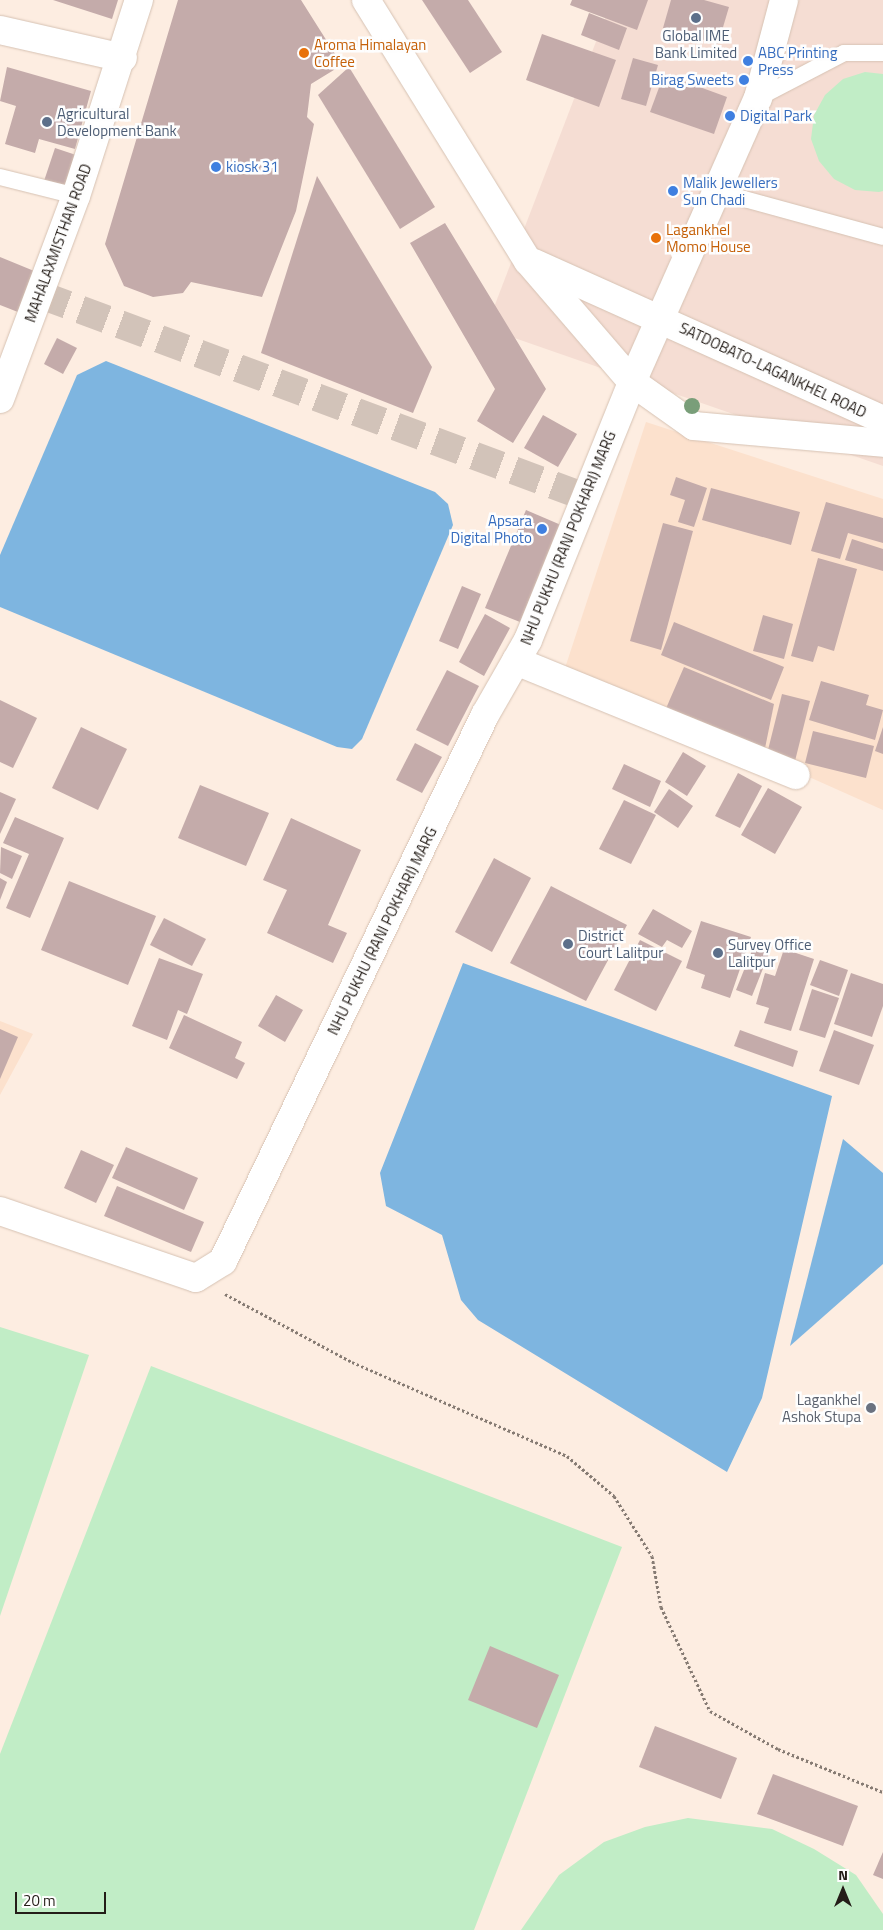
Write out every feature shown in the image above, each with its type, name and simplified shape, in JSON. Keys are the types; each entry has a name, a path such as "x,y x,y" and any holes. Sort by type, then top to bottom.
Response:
{"street":[{"name":"MAHALAXMISTHAN ROAD","path":"0,398 76,196 123,58 139,0"},
{"path":"366,0 528,261 632,382 694,426 883,443"},
{"name":"NHU PUKHU (RANI POKHARI) MARG","path":"196,1278 222,1262 484,715 516,661 632,382 663,319 715,191 758,98 784,0"},
{"path":"0,30 123,58"},
{"name":"SATDOBATO-LAGANKHEL ROAD","path":"528,261 663,319 883,420"},
{"path":"516,661 796,775"},
{"path":"0,1211 196,1278"}],"lane":[{"path":"758,98 844,53 883,53"},
{"path":"0,177 76,196"},
{"path":"715,191 883,237"}],"path":[{"path":"196,1278 352,1362 567,1456 614,1496 652,1556 661,1607 710,1711 778,1749 883,1792"}],"shaded area":[{"path":"612,0 883,0 883,466 486,328"},
{"path":"646,422 883,499 883,810 565,668"},
{"path":"0,1021 33,1034 0,1095"}],"green space":[{"path":"865,72 883,74 883,191 879,192 855,190 834,179 819,161 811,139 814,115 825,95 843,79"},
{"path":"0,1327 89,1355 0,1616"},
{"path":"151,1366 622,1547 474,1930 0,1930 0,1754"},
{"path":"688,1818 772,1829 814,1849 856,1875 883,1914 883,1930 521,1930 559,1875 604,1842 645,1827"}],"water":[{"path":"106,361 435,492 448,504 453,525 362,739 352,749 337,747 0,607 0,555 77,375"},
{"path":"463,963 832,1096 762,1398 727,1472 478,1320 461,1300 442,1235 386,1206 380,1173"},
{"path":"843,1139 883,1173 883,1264 790,1346"}],"building":[{"path":"53,0 118,0 112,19"},
{"name":"kiosk 31","path":"178,0 301,0 342,65 311,84 307,117 314,124 296,211 262,297 191,282 183,293 153,297 124,286 105,244"},
{"path":"422,0 468,0 502,52 470,73"},
{"path":"572,0 648,0 637,30 570,5"},
{"name":"Global IME Bank Limited","path":"671,0 704,0 729,7 718,44 663,28"},
{"path":"589,13 627,28 619,50 581,35"},
{"path":"542,34 616,60 599,107 526,80"},
{"path":"633,58 658,65 646,106 621,99"},
{"name":"Agricultural Development Bank","path":"7,67 91,91 75,149 39,139 35,153 5,144 16,106 0,101"},
{"path":"349,67 435,207 400,229 318,95"},
{"path":"664,74 727,97 714,134 650,112"},
{"path":"55,148 76,155 65,188 44,181"},
{"path":"317,176 432,367 413,413 261,353"},
{"path":"445,223 546,389 513,443 477,421 495,389 410,243"},
{"path":"0,257 39,273 23,314 0,305"},
{"path":"57,338 77,348 63,374 44,364"},
{"path":"543,415 577,434 558,467 524,448"},
{"path":"676,477 707,488 694,527 678,522 685,500 670,495"},
{"path":"711,488 800,512 791,545 702,520"},
{"path":"826,502 883,518 883,543 848,533 840,559 811,551"},
{"path":"526,510 561,525 520,622 485,608"},
{"path":"663,523 693,531 661,650 630,641"},
{"path":"852,539 883,549 883,571 845,560"},
{"path":"818,558 857,569 834,651 818,646 813,662 791,656"},
{"path":"462,586 481,594 458,649 439,641"},
{"path":"485,614 510,628 484,676 459,662"},
{"path":"763,615 793,624 784,659 753,651"},
{"path":"674,622 784,667 771,700 661,655"},
{"path":"684,667 774,704 763,758 664,713"},
{"path":"447,670 479,686 448,746 416,730"},
{"path":"821,681 869,695 866,705 883,710 875,740 809,720"},
{"path":"782,694 810,701 794,765 766,758"},
{"path":"0,700 37,718 13,768 0,762"},
{"path":"81,727 127,749 98,810 52,788"},
{"path":"883,727 883,754 875,751"},
{"path":"813,731 874,746 866,778 805,763"},
{"path":"415,743 442,757 422,793 396,780"},
{"path":"683,752 706,766 687,796 665,782"},
{"path":"624,764 661,781 650,807 612,789"},
{"path":"738,773 762,786 740,828 715,816"},
{"path":"200,785 269,813 246,866 178,838"},
{"path":"768,788 802,807 775,854 741,835"},
{"path":"669,789 693,806 678,828 654,812"},
{"path":"0,792 16,799 0,834"},
{"path":"624,800 656,815 631,864 599,849"},
{"path":"15,817 64,838 30,918 6,908 29,854 3,843"},
{"path":"291,818 361,850 328,925 347,933 333,963 267,933 287,890 263,880"},
{"path":"1,847 22,856 12,879 0,873"},
{"path":"494,858 531,878 492,952 455,932"},
{"path":"0,878 7,882 0,900"},
{"path":"69,881 156,916 128,985 41,950"},
{"name":"District Court Lalitpur","path":"551,886 627,925 586,1001 510,963"},
{"path":"653,909 692,931 682,948 667,940 662,947 638,934"},
{"path":"164,918 206,939 192,966 150,945"},
{"name":"Survey Office Lalitpur","path":"701,921 751,937 730,998 701,988 705,975 686,968"},
{"path":"640,940 682,961 656,1011 614,990"},
{"path":"756,940 772,946 752,996 736,990"},
{"path":"784,949 814,959 791,1031 764,1023 769,1008 756,1004 765,973 775,976"},
{"path":"159,958 203,974 187,1014 178,1010 167,1040 132,1026"},
{"path":"820,960 848,970 839,996 810,985"},
{"path":"851,973 883,984 883,1006 872,1037 834,1024"},
{"path":"812,989 839,998 825,1038 799,1030"},
{"path":"276,995 303,1010 285,1042 258,1026"},
{"path":"184,1015 242,1042 235,1058 245,1063 237,1079 169,1048"},
{"path":"0,1029 18,1037 0,1079"},
{"path":"740,1030 798,1051 793,1067 734,1046"},
{"path":"834,1030 874,1045 859,1085 819,1071"},
{"path":"126,1147 198,1178 184,1210 112,1178"},
{"path":"81,1150 114,1165 96,1203 64,1188"},
{"path":"117,1186 204,1222 191,1252 104,1216"},
{"path":"490,1646 559,1675 537,1728 468,1700"},
{"path":"655,1726 737,1758 721,1799 639,1767"},
{"path":"773,1774 858,1806 843,1846 757,1814"},
{"path":"883,1852 883,1879 873,1875"}],"tunnel":[{"path":"41,295 583,496"}],"place":[{"name":"Global IME Bank Limited","path":"696,18"},
{"name":"Aroma Himalayan Coffee","path":"304,53"},
{"name":"ABC Printing Press","path":"748,61"},
{"name":"Birag Sweets","path":"744,80"},
{"name":"Digital Park","path":"730,116"},
{"name":"Agricultural Development Bank","path":"47,122"},
{"name":"kiosk 31","path":"216,167"},
{"name":"Malik Jewellers Sun Chadi","path":"673,191"},
{"name":"Lagankhel Momo House","path":"656,238"},
{"name":"Apsara Digital Photo","path":"542,529"},
{"name":"District Court Lalitpur","path":"568,944"},
{"name":"Survey Office Lalitpur","path":"718,953"},
{"name":"Lagankhel Ashok Stupa","path":"871,1408"}]}
